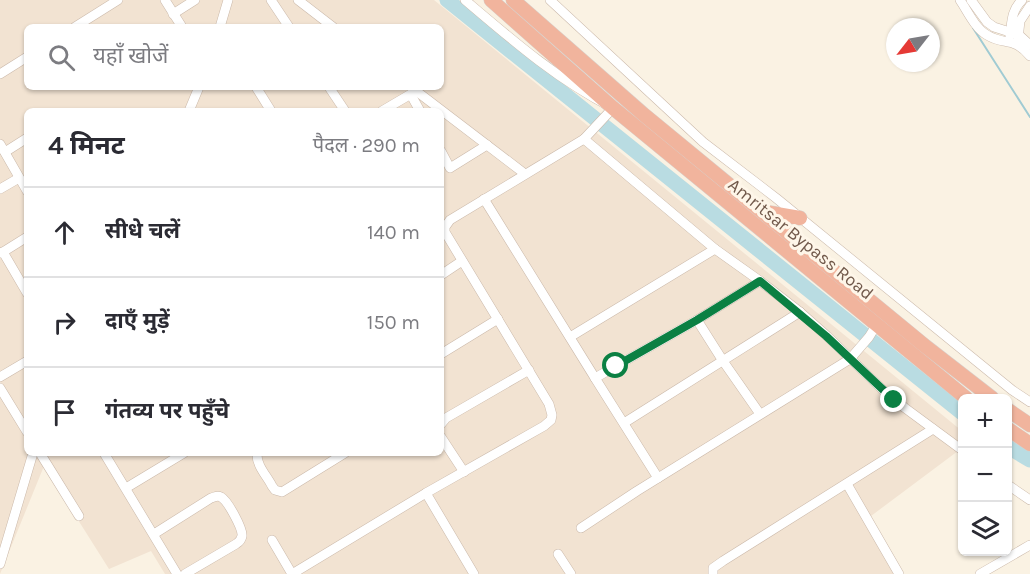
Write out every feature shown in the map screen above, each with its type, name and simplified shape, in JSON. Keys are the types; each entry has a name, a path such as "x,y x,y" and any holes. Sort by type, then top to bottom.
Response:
{"highway":[{"name":"Amritsar Bypass Road","path":"491,0 613,108 960,394"},
{"name":"Amritsar Bypass Road","path":"513,0 643,114 986,394"},
{"path":"763,212 800,218"},
{"path":"1012,413 1030,425"},
{"path":"1012,432 1030,444"}],"street":[{"path":"80,24 118,0"},
{"path":"165,0 180,24"},
{"path":"174,14 195,0"},
{"path":"221,24 228,0"},
{"path":"271,0 287,24"},
{"path":"298,0 329,24"},
{"path":"444,227 450,220 584,139 613,108 588,95 554,72 465,0"},
{"path":"549,0 703,142 994,376 1030,402"},
{"path":"960,0 978,27 986,34 1000,40 1014,38"},
{"path":"971,0 987,22 1030,45"},
{"path":"1022,0 1012,13 1014,38 1030,56"},
{"path":"1014,38 1020,21 1030,6"},
{"path":"0,74 24,59"},
{"path":"190,108 198,90"},
{"path":"258,90 269,108"},
{"path":"331,90 343,108"},
{"path":"387,108 413,91"},
{"path":"413,91 419,108"},
{"path":"413,91 436,108"},
{"path":"444,114 525,174"},
{"path":"24,139 3,148 24,186"},
{"path":"584,139 715,249 760,281 853,355 884,391 960,448"},
{"path":"444,171 487,145"},
{"path":"444,157 450,168"},
{"path":"0,189 19,178"},
{"path":"484,199 658,478"},
{"path":"272,540 292,574 551,420 551,409 529,370 444,234"},
{"path":"24,239 1,252 24,288"},
{"path":"570,337 715,249"},
{"path":"444,273 462,261"},
{"path":"596,378 760,281"},
{"path":"624,423 800,312"},
{"path":"444,352 498,319"},
{"path":"697,320 760,414"},
{"path":"581,528 853,355 869,338 877,324"},
{"path":"0,377 24,363"},
{"path":"444,420 529,370"},
{"path":"0,388 24,427"},
{"path":"713,574 713,568 723,561 933,429"},
{"path":"444,442 464,472"},
{"path":"0,564 32,456"},
{"path":"42,456 79,516"},
{"path":"106,456 177,574"},
{"path":"126,488 179,456"},
{"path":"256,456 275,490 282,492 340,456"},
{"path":"847,484 899,574"},
{"path":"1012,488 1030,500"},
{"path":"426,494 474,574"},
{"path":"154,534 211,498 217,496 224,500 238,522 242,534 241,540 185,574"},
{"path":"980,574 1030,544"},
{"path":"558,554 571,574"}],"shaded area":[{"path":"0,0 434,0 958,428 958,451 867,519 902,574 165,574 151,551 109,569 44,466 0,574"}],"waterway":[{"path":"447,0 958,410"},
{"path":"973,28 1030,117"},
{"path":"1010,448 1030,460"}],"route":[{"path":"616,366 760,281 800,312 894,400"}]}
